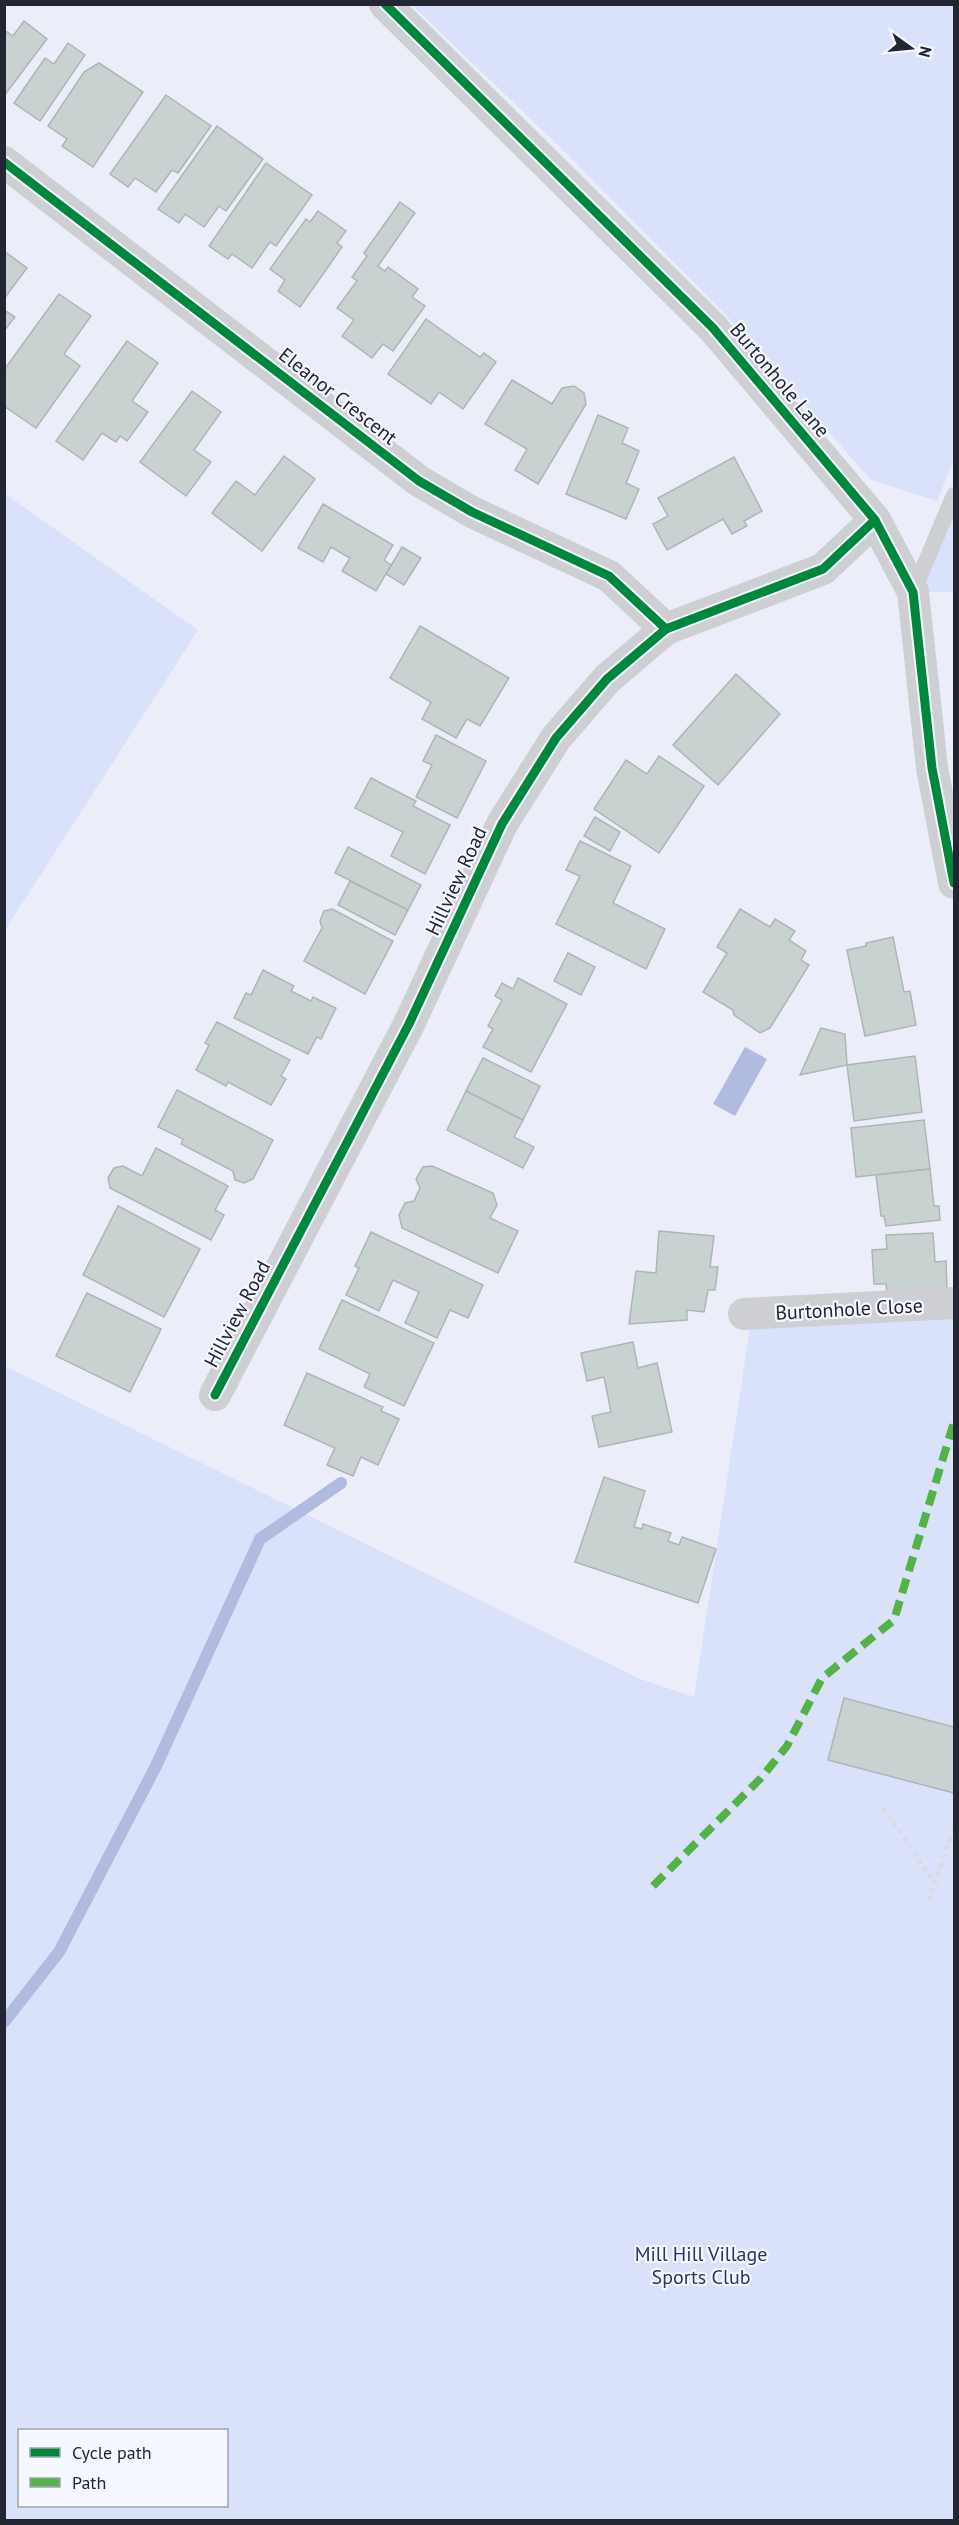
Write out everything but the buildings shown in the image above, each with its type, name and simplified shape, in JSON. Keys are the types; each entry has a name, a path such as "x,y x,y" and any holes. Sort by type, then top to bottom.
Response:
{"street":[{"name":"Burtonhole Lane","path":"385,4 713,328 875,520 913,592 932,768 951,847 954,883"},
{"name":"Eleanor Crescent","path":"4,162 419,481 472,512 609,576 666,630"},
{"name":"Hillview Road","path":"215,1395 409,1023 502,824 556,738 608,679 666,630 823,569 875,520"},
{"name":"Burtonhole Close","path":"744,1314 954,1303"}],"lane":[{"path":"913,592 954,495"}],"path":[{"path":"883,1808 935,1883"},
{"path":"929,1901 954,1827"}],"green space":[{"path":"412,5 954,5 954,459 937,501 871,480 724,313 566,153"},
{"path":"5,494 198,630 5,930"},
{"path":"954,495 954,592 913,592"},
{"name":"Mill Hill Village Sports Club","path":"954,1304 954,2520 5,2520 5,1366 640,1679 694,1697 750,1328"}],"shaded area":[{"path":"745,1047 767,1059 735,1116 713,1104"}],"waterway":[{"path":"4,2022 59,1952 156,1766 260,1539 341,1483"}],"marked path":[{"path":"653,1886 761,1778 787,1746 822,1678 894,1620 954,1422"}],"cycle path":[{"path":"385,4 713,328 875,520 913,592 932,768 954,883"},
{"path":"4,162 419,481 472,512 609,576 666,629"},
{"path":"215,1395 409,1024 502,824 556,738 607,679 666,629 823,569 875,520"}]}
